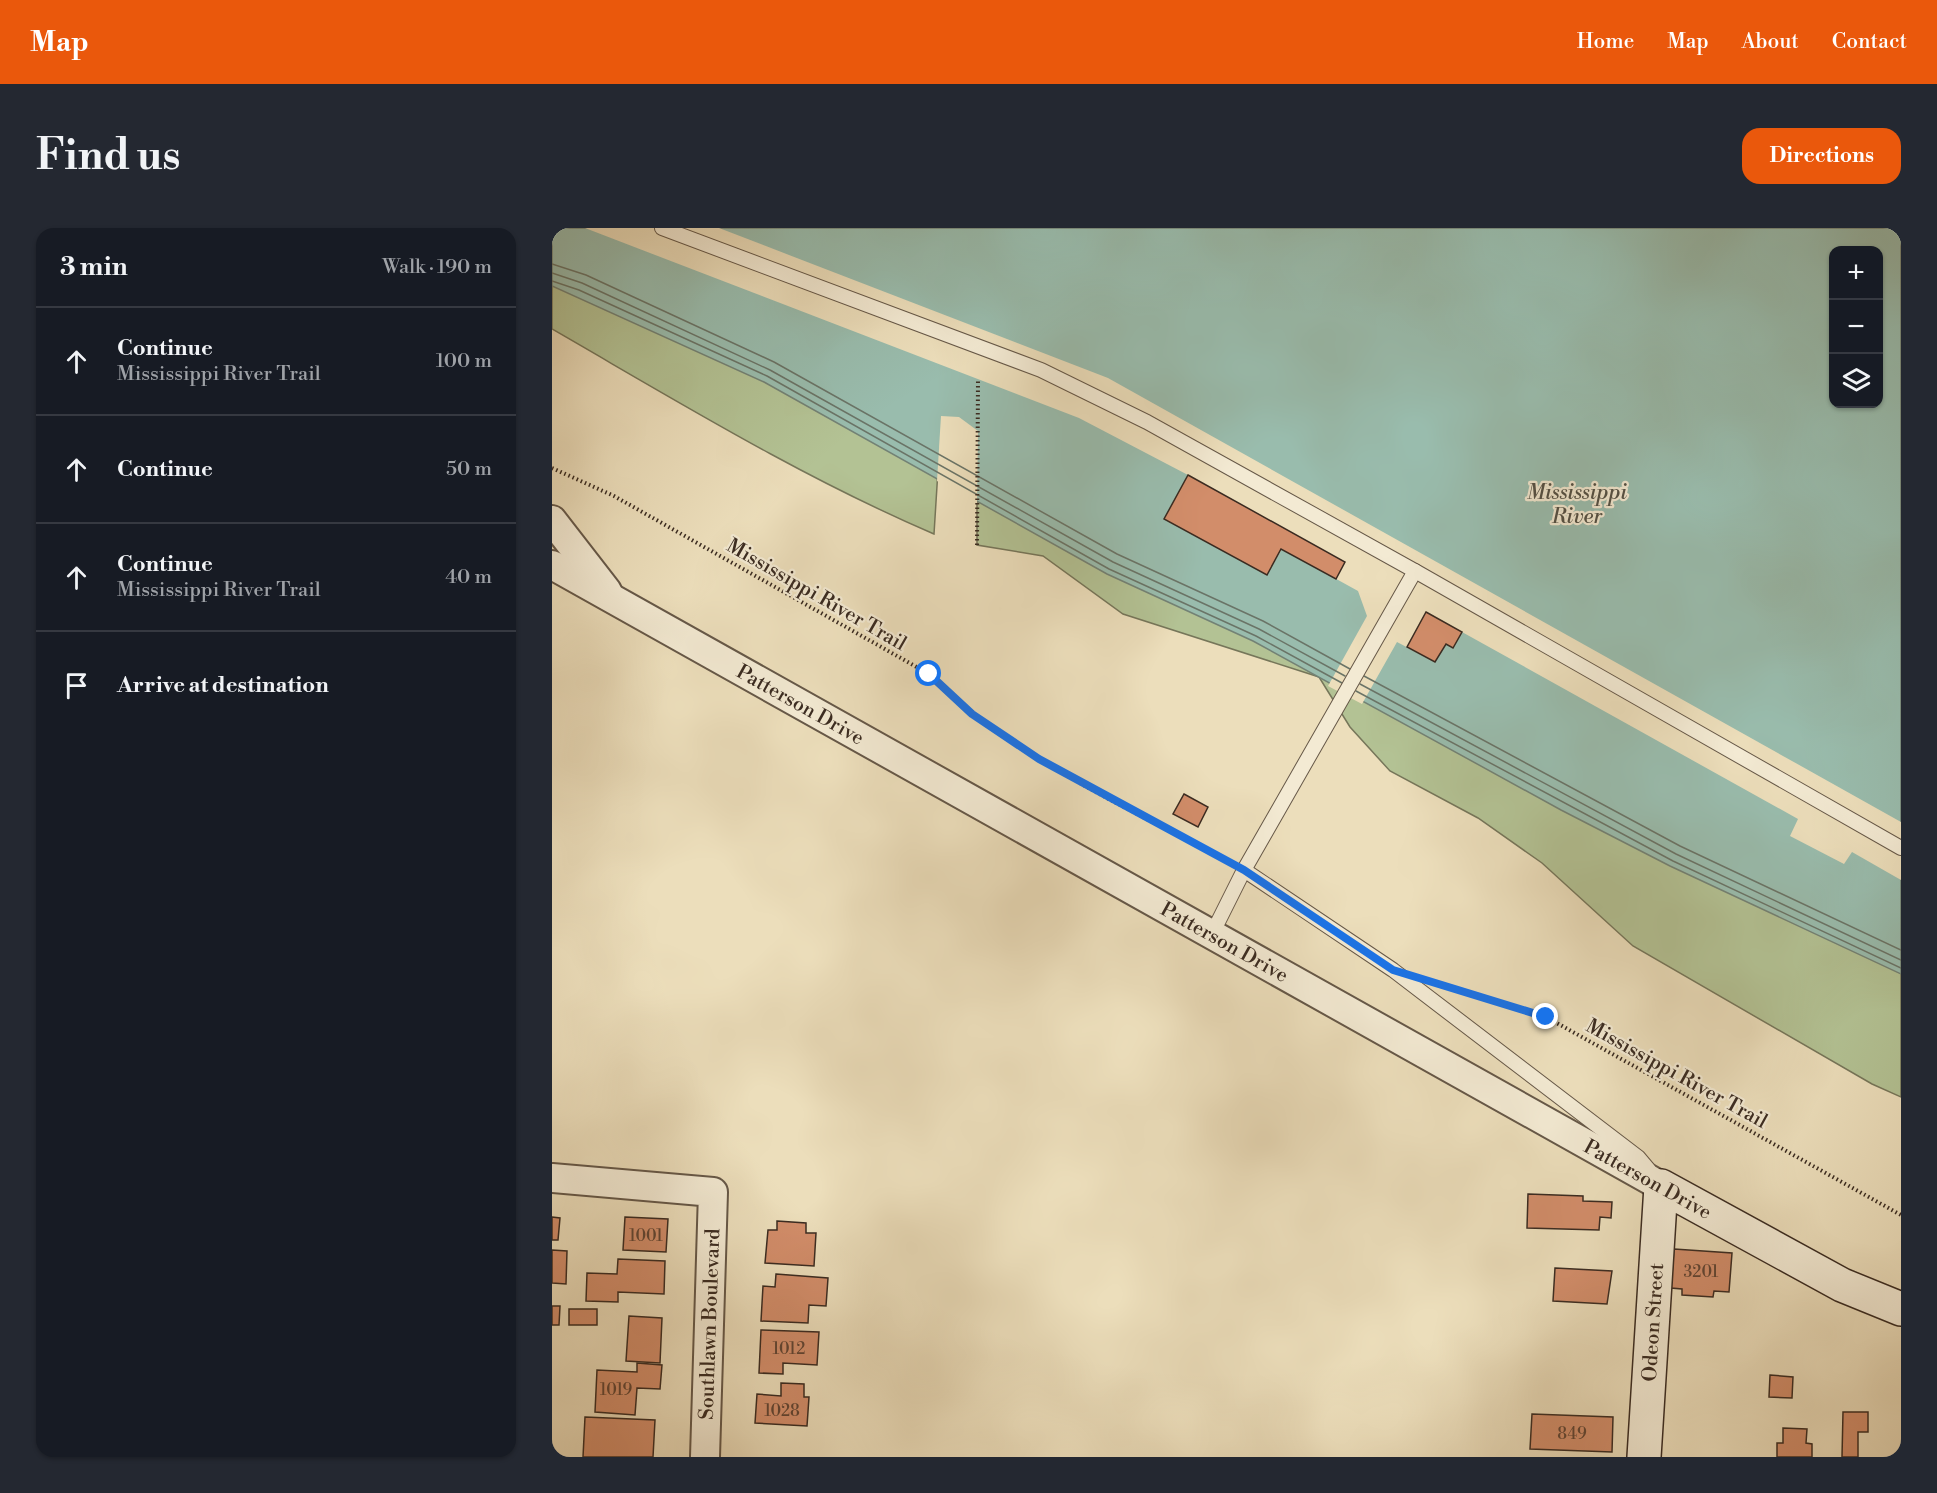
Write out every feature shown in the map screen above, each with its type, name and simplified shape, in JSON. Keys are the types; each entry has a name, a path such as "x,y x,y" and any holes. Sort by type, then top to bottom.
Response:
{"street":[{"path":"552,520 616,603"},
{"name":"Patterson Drive","path":"552,566 1661,1186 1842,1285 1901,1309"},
{"name":"Southlawn Boulevard","path":"552,1178 713,1192 705,1457"},
{"name":"Odeon Street","path":"1644,1457 1661,1186"}],"lane":[{"path":"662,228 1041,370 1147,422 1415,571 1901,848"},
{"path":"1211,936 1244,870 1415,571"},
{"path":"1244,870 1393,970 1638,1157 1661,1186"}],"path":[{"path":"977,545 978,380"},
{"name":"Mississippi River Trail","path":"552,468 614,496 929,674 972,714 1039,759 1244,870"},
{"name":"Mississippi River Trail","path":"1447,987 1546,1017 1901,1215"}],"shaded area":[{"path":"552,273 939,454 934,534 788,463 552,329"},
{"path":"977,492 1901,953 1901,1097 1872,1084 1633,946 1542,863 1478,818 1390,771 1350,727 1319,677 1123,614 1043,556 977,545"}],"water":[{"name":"Mississippi River","path":"552,228 1901,228 1901,974 1670,866 1561,810 1253,641 1107,574 764,382 552,286"}],"pier":[{"path":"585,228 719,228 1108,378 1901,822 1901,880 1852,852 1844,864 1790,836 1798,819 1462,632 1446,644 1435,662 1397,642 1362,704 1328,686 1367,616 1358,591 1282,549 1267,575 1164,519 1188,475 1079,418"},
{"path":"941,416 959,417 978,431 977,504 937,481"}],"building":[{"path":"1188,475 1345,562 1336,579 1281,549 1267,575 1164,519"},
{"path":"1426,612 1462,632 1453,648 1446,644 1435,662 1407,647"},
{"path":"1184,794 1208,807 1198,827 1173,814"},
{"path":"1528,1194 1583,1196 1583,1201 1612,1202 1611,1218 1600,1217 1599,1230 1527,1228"},
{"path":"552,1217 560,1218 558,1240 552,1240"},
{"path":"625,1217 668,1219 666,1252 623,1250"},
{"path":"777,1221 806,1223 806,1233 816,1233 814,1266 765,1263 768,1230 777,1230"},
{"path":"1674,1249 1732,1253 1729,1292 1714,1291 1713,1297 1682,1295 1682,1289 1671,1288"},
{"path":"552,1250 567,1251 566,1284 552,1283"},
{"path":"618,1259 665,1261 664,1294 618,1292 618,1302 586,1301 587,1273 617,1274"},
{"path":"1555,1268 1612,1271 1607,1304 1553,1301"},
{"path":"776,1274 828,1278 826,1306 809,1305 808,1323 761,1321 763,1286 775,1287"},
{"path":"552,1306 560,1306 559,1325 552,1325"},
{"path":"569,1309 597,1309 597,1325 569,1325"},
{"path":"629,1316 662,1318 660,1363 626,1361"},
{"path":"761,1330 819,1332 817,1365 783,1363 783,1374 759,1373"},
{"path":"637,1363 662,1365 660,1389 637,1388 635,1415 595,1412 597,1370 637,1372"},
{"path":"1770,1375 1793,1377 1792,1398 1769,1397"},
{"path":"781,1383 804,1384 804,1397 809,1397 807,1426 755,1423 757,1394 781,1396"},
{"path":"1843,1412 1868,1412 1868,1432 1858,1432 1858,1457 1842,1457"},
{"path":"1532,1414 1613,1417 1612,1452 1530,1449"},
{"path":"585,1417 655,1420 653,1457 583,1457"},
{"path":"1783,1428 1807,1429 1806,1443 1812,1444 1812,1457 1777,1457 1777,1443 1783,1443"}],"route":[{"path":"929,674 972,714 1039,759 1244,870 1393,970 1546,1017"}]}
